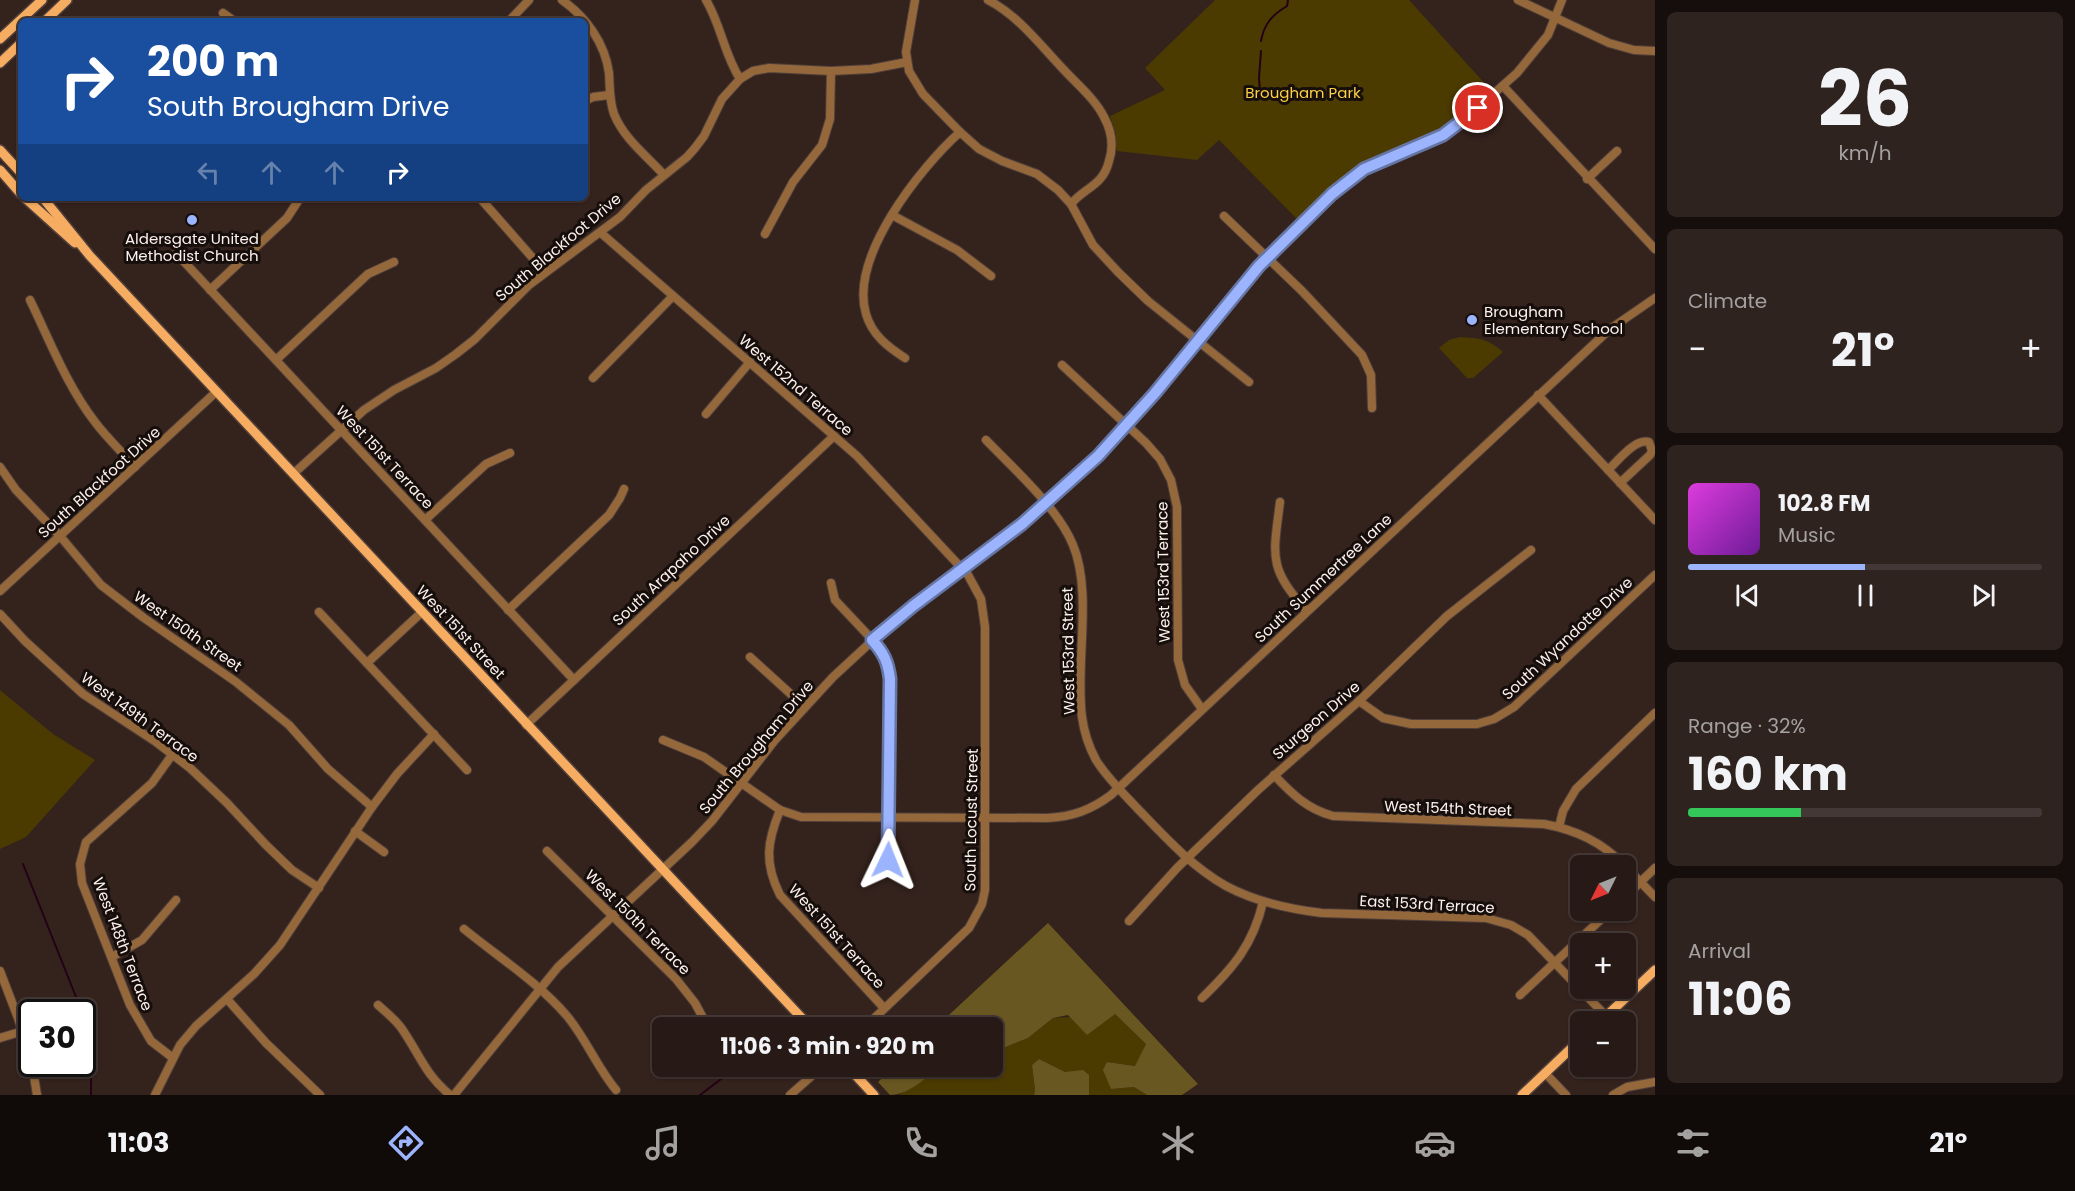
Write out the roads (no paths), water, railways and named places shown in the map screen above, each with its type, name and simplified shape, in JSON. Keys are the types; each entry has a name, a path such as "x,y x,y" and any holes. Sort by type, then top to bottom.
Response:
{"main road":[{"path":"23,18 42,0"},
{"path":"48,18 68,0"},
{"path":"0,39 18,22"},
{"path":"0,63 18,46"},
{"path":"0,150 18,170"},
{"path":"0,171 18,191"},
{"name":"West 151st Street","path":"28,201 90,256"},
{"name":"West 151st Street","path":"46,201 90,256 801,1017"},
{"path":"33,207 43,204 71,231"},
{"path":"1611,1011 1655,969"},
{"path":"1522,1095 1570,1049"},
{"path":"857,1077 874,1095"}],"street":[{"path":"512,18 529,0"},
{"path":"562,0 582,18"},
{"path":"706,0 714,14 729,62 740,79"},
{"path":"915,0 906,52 909,71 918,88 969,141 990,156 1037,174 1058,190 1071,204 1087,236 1098,251 1148,301 1248,382"},
{"path":"988,0 1016,20 1095,103 1108,126 1111,148 1107,168 1095,186 1071,204"},
{"path":"1518,0 1621,47 1655,51"},
{"name":"South Brougham Drive","path":"452,1095 571,954 692,842 833,677 913,606 1046,504 1128,425 1267,258 1344,183 1364,169 1443,135 1503,86 1537,50 1548,34 1562,0"},
{"path":"223,13 230,18"},
{"path":"588,23 601,45 608,70 609,95 623,133 664,175"},
{"name":"South Blackfoot Drive","path":"293,474 341,430 385,395 436,368 456,354 545,272 600,233 695,148 704,136 722,99 740,79 753,70 769,68 831,72 871,69 907,62"},
{"path":"765,234 793,182 822,145 830,119 831,72"},
{"path":"1503,86 1587,179 1655,249"},
{"path":"588,100 609,95"},
{"path":"905,357 888,347 879,338 866,316 863,303 865,279 884,228 892,215 935,156 960,132"},
{"path":"1587,179 1617,151"},
{"path":"210,290 287,218 298,201"},
{"path":"483,201 545,272"},
{"path":"892,215 957,250 991,276"},
{"path":"1224,216 1302,291 1362,355 1371,375 1372,408"},
{"name":"West 152nd Terrace","path":"600,233 857,456 962,570"},
{"name":"West 151st Terrace","path":"176,253 574,680"},
{"path":"276,360 368,274 393,262"},
{"path":"593,378 673,296"},
{"name":"South Summertree Lane","path":"780,810 801,817 1060,818 1100,804 1610,329 1655,298"},
{"path":"30,300 83,404 96,423 135,467"},
{"path":"706,414 750,362"},
{"name":"West 153rd Terrace","path":"1062,365 1128,425 1160,459 1174,490 1177,507 1178,660 1185,685 1202,709"},
{"name":"South Blackfoot Drive","path":"0,591 216,392"},
{"path":"1538,395 1655,520"},
{"name":"South Arapaho Drive","path":"526,724 834,436"},
{"name":"West 153rd Street","path":"986,440 1046,504 1064,526 1072,543 1080,573 1084,728 1097,760 1118,788 1187,859 1219,881 1247,895"},
{"path":"1608,470 1637,443 1649,442 1652,451 1650,455 1620,483"},
{"path":"425,520 486,464 510,453"},
{"name":"West 150th Street","path":"0,467 16,490 60,536 101,585 144,618 237,682 289,725 328,769 372,807"},
{"path":"508,610 609,515 624,489"},
{"path":"1280,502 1275,541 1276,562 1287,587 1307,610"},
{"name":"Sturgeon Drive","path":"1129,921 1153,893 1274,775 1359,701 1447,616 1530,550"},
{"name":"South Locust Street","path":"875,1017 960,937 975,919 985,890 984,614 981,599 973,583 962,570"},
{"name":"South Wyandotte Drive","path":"1359,701 1378,715 1402,723 1468,725 1494,719 1514,707 1655,575"},
{"path":"831,583 835,600 882,650 888,665 888,860"},
{"path":"320,612 467,770"},
{"path":"367,663 422,612"},
{"name":"West 149th Terrace","path":"0,614 83,694 172,755 228,803 292,870 319,888"},
{"path":"750,657 805,707"},
{"path":"1559,827 1563,811 1576,789 1655,713"},
{"path":"155,1095 180,1045 196,1026 254,974 280,945 396,774 434,734"},
{"path":"663,740 704,757 780,810"},
{"name":"West 148th Terrace","path":"172,755 152,783 86,842 80,864 82,883 130,1005 151,1041 173,1058"},
{"name":"West 154th Street","path":"1274,775 1299,801 1321,813 1333,816 1544,824 1559,827 1594,841 1614,855"},
{"name":"West 151st Terrace","path":"780,810 772,829 768,852 771,873 780,895 884,1008"},
{"path":"356,831 384,852"},
{"name":"West 150th Terrace","path":"547,851 684,987 702,1017"},
{"path":"1636,887 1655,868"},
{"name":"West 154th Street","path":"1636,877 1655,897"},
{"name":"East 153rd Terrace","path":"1247,895 1263,902 1295,910 1322,913 1486,918 1511,925 1523,931 1556,962 1596,1011"},
{"path":"112,957 142,940 176,900"},
{"path":"1202,998 1236,963 1252,937 1263,902"},
{"path":"1520,995 1599,921"},
{"path":"464,929 557,1005 579,1031 600,1068 616,1090"},
{"path":"0,971 18,1018"},
{"path":"227,999 266,1043 320,1095"},
{"path":"378,1005 400,1026 422,1065 436,1083 452,1095"},
{"path":"0,1038 18,1033"},
{"path":"1545,1073 1566,1095"},
{"path":"34,1077 37,1095"},
{"path":"790,1095 810,1077"},
{"path":"1613,1095 1633,1085 1655,1082"}],"waterway":[{"path":"1261,41 1267,25 1277,13 1287,6 1288,0"},
{"path":"1260,92 1261,51"},
{"path":"23,864 77,999"},
{"path":"91,1077 91,1095"},
{"path":"700,1095 724,1077"}],"place":[{"name":"Aldersgate United Methodist Church","path":"192,220"},
{"name":"Brougham Elementary School","path":"1472,320"}],"park label":[{"name":"Brougham Park","path":"1303,92"}]}
